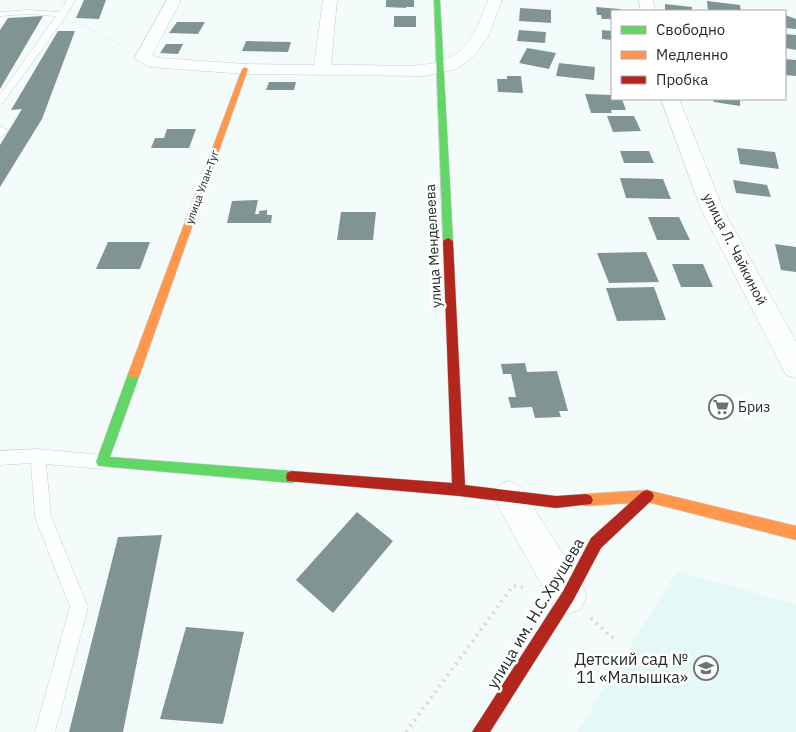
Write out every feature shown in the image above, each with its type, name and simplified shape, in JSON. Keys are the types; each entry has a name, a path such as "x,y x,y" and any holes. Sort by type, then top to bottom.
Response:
{"street":[{"path":"174,0 143,57 156,62 245,69 424,71 450,65 472,50 485,32 496,0"},
{"path":"322,70 330,0"},
{"name":"улица Менделеева","path":"437,0 459,490"},
{"name":"улица Улан-Туг","path":"102,462 245,69"},
{"name":"улица Л. Чайкиной","path":"670,100 712,209 796,367"},
{"path":"102,462 459,490 556,502 646,496 796,533"},
{"path":"508,496 568,596"},
{"name":"улица им. Н.С.Хрущева","path":"480,732 568,596 596,543 646,496"}],"lane":[{"path":"0,101 63,14 71,0"},
{"path":"0,14 29,12 63,14"},
{"path":"0,129 3,130 0,134"},
{"path":"0,458 38,456 102,462"},
{"path":"38,456 43,518 79,607 45,732"}],"path":[{"path":"63,14 143,57"}],"shaded area":[{"name":"Детский сад № 11 «Малышка»","path":"677,571 796,604 796,732 577,732"}],"building":[{"path":"84,0 106,0 99,19 76,18"},
{"path":"386,0 414,0 414,7 386,7"},
{"path":"707,1 740,5 741,10 708,10"},
{"path":"665,4 692,7 692,10 665,10"},
{"path":"596,7 620,10 611,10 611,19 602,19 601,15 597,15"},
{"path":"520,8 551,10 551,23 519,21"},
{"path":"786,15 796,19 796,29 786,28"},
{"path":"43,16 0,89 0,30 8,18"},
{"path":"394,16 416,16 416,27 394,27"},
{"path":"177,22 205,22 198,34 169,33"},
{"path":"519,30 546,32 545,43 517,41"},
{"path":"602,30 611,31 611,40 602,39"},
{"path":"58,31 75,31 42,119 0,187 0,145 22,109 11,110"},
{"path":"786,34 796,35 796,50 786,48"},
{"path":"246,41 291,42 288,52 242,51"},
{"path":"166,44 183,44 178,54 160,53"},
{"path":"527,48 556,53 549,69 519,63"},
{"path":"786,59 796,60 796,76 786,75"},
{"path":"559,63 595,67 594,80 556,76"},
{"path":"507,76 521,76 523,93 498,92 497,79 507,79"},
{"path":"269,82 296,82 294,90 266,90"},
{"path":"585,94 611,95 611,100 622,100 626,110 611,110 612,113 591,113"},
{"path":"713,100 740,100 740,106 714,102"},
{"path":"607,116 634,116 641,131 613,132"},
{"path":"167,129 196,129 189,148 151,148 155,138 164,138"},
{"path":"737,148 775,152 779,169 740,164"},
{"path":"620,151 649,151 654,163 624,163"},
{"path":"620,178 663,179 671,199 626,198"},
{"path":"733,180 767,185 771,197 736,193"},
{"path":"258,200 255,214 259,214 259,211 267,210 267,215 272,215 271,223 227,223 232,201"},
{"path":"341,212 376,212 373,240 337,240"},
{"path":"648,217 679,217 690,240 657,240"},
{"path":"108,242 150,242 140,269 96,269"},
{"path":"775,244 796,247 796,272 781,270"},
{"path":"646,252 659,282 609,283 597,253"},
{"path":"672,264 703,264 713,287 681,287"},
{"path":"654,287 666,320 617,321 606,288"},
{"path":"525,363 527,372 557,371 568,411 559,411 561,417 535,418 532,407 511,408 508,397 516,397 511,374 503,374 501,364"},
{"path":"357,512 393,541 333,613 296,580"},
{"path":"162,535 123,732 69,732 118,537"},
{"path":"186,627 244,632 223,724 160,719"}],"traffic: fast":[{"path":"437,0 448,241"},
{"path":"134,374 102,462 292,477"}],"traffic: slow":[{"path":"134,374 245,69"},
{"path":"586,500 647,496 796,533"}],"traffic: jam":[{"path":"448,241 459,490"},
{"path":"292,477 459,490 556,502 586,500"},
{"path":"480,732 568,596 596,543 647,496"}],"place":[{"name":"Бриз","path":"721,407"},
{"name":"Детский сад № 11 «Малышка»","path":"706,668"}]}
